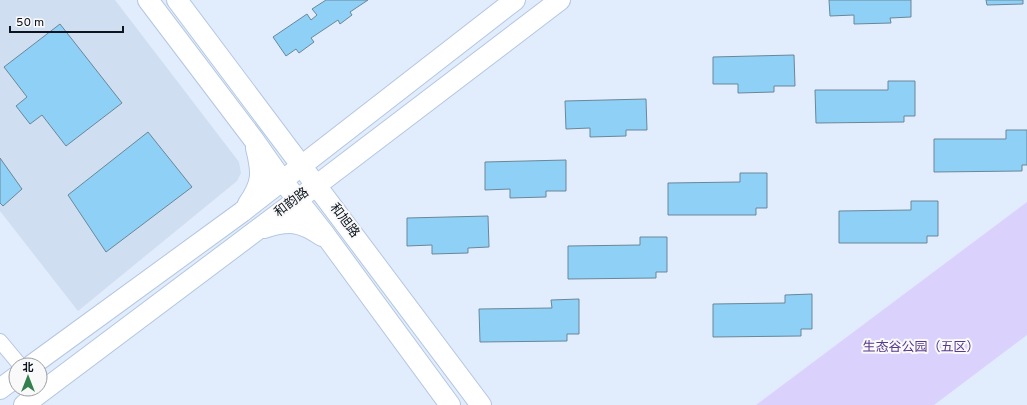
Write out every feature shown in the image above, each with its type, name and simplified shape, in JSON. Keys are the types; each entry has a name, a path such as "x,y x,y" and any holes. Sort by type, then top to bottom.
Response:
{"main road":[{"name":"和旭路","path":"148,0 254,140 297,202 328,240 450,405"},
{"name":"和旭路","path":"177,0 481,405"},
{"name":"和韵路","path":"43,357 242,212 515,0"},
{"name":"和韵路","path":"24,405 256,230 297,202 317,185 560,0"},
{"path":"256,230 274,203 282,180 280,148 270,124"},
{"path":"242,212 252,198 260,182 261,172 254,140"},
{"path":"242,212 274,203 297,202 324,211 352,232"},
{"path":"256,230 288,222 298,223 316,231 328,240"}],"street":[{"path":"0,341 13,357"}],"shaded area":[{"path":"0,0 115,0 239,162 241,173 237,181 78,311 0,211"}],"green space":[{"name":"生态谷公园（五区）","path":"1027,202 1027,335 934,405 756,405"}],"building":[{"path":"326,0 368,0 350,12 352,15 340,24 338,20 311,38 314,42 299,53 296,49 286,56 273,37 307,14 311,20 317,15 312,9"},
{"path":"829,0 911,0 911,17 890,18 891,23 854,24 854,15 830,16"},
{"path":"986,0 1023,0 1023,4 987,5"},
{"path":"60,24 122,103 66,146 42,115 30,124 16,106 27,97 4,67"},
{"path":"794,55 795,86 774,86 774,92 738,93 738,84 713,84 713,57"},
{"path":"888,81 915,81 915,116 904,116 904,122 816,123 815,90 888,90"},
{"path":"646,99 647,130 626,130 626,136 590,137 590,128 566,129 565,101"},
{"path":"1006,130 1027,130 1027,165 1022,165 1022,171 934,172 934,139 1006,139"},
{"path":"148,132 192,187 106,252 68,195"},
{"path":"0,158 22,189 3,206 0,203"},
{"path":"566,160 566,191 546,191 546,197 510,198 510,189 485,190 485,162"},
{"path":"740,173 767,173 767,208 756,208 756,215 668,215 668,183 740,182"},
{"path":"911,201 938,201 938,236 927,236 927,243 839,243 839,211 911,210"},
{"path":"488,216 489,247 468,248 468,253 432,254 432,245 407,246 407,218"},
{"path":"640,237 667,237 667,272 656,272 656,278 568,279 568,246 640,245"},
{"path":"812,294 812,329 801,329 801,336 713,337 713,304 785,303 785,295"},
{"path":"579,299 579,334 567,334 567,341 480,342 479,309 552,308 551,300"}]}
